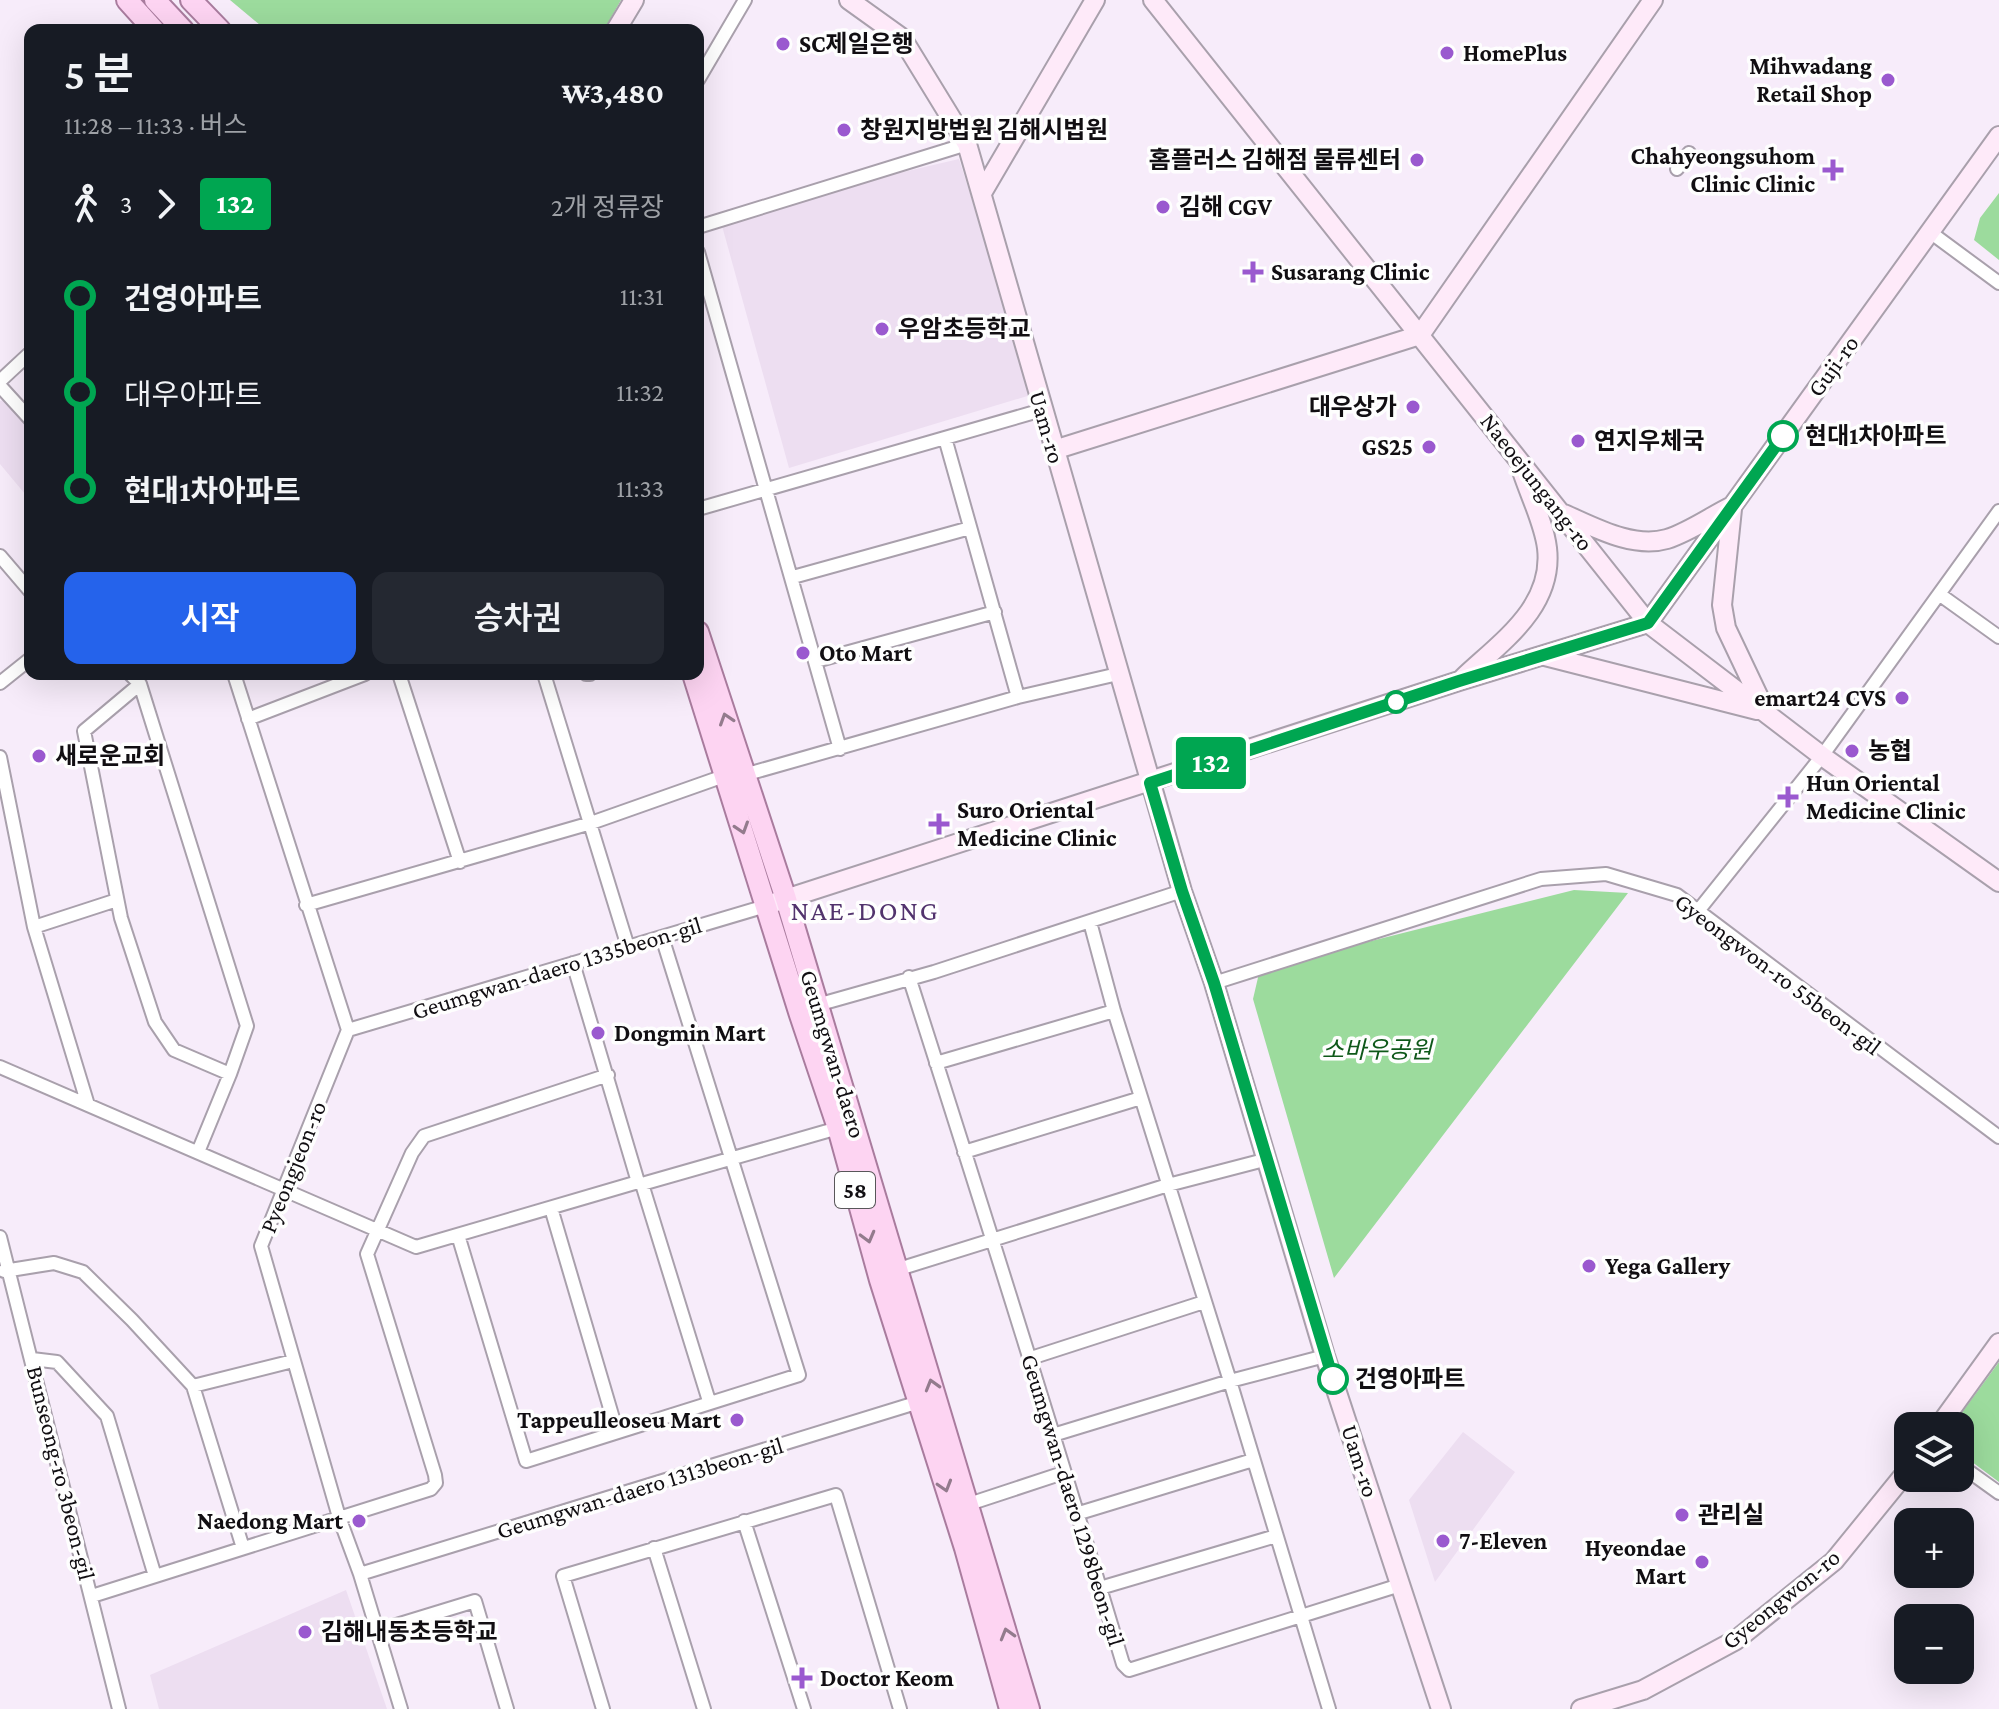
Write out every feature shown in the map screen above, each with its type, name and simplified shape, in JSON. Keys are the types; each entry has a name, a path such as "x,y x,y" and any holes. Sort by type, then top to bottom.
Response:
{"main road":[{"path":"127,0 149,24"},
{"path":"155,0 177,24"},
{"path":"191,0 214,24"},
{"name":"Geumgwan-daero","path":"704,656 734,775"},
{"name":"Geumgwan-daero","path":"695,680 734,775 776,902 880,1280 965,1548 1010,1709"},
{"name":"Geumgwan-daero","path":"776,902 817,1005 1029,1709"}],"street":[{"path":"620,24 634,0"},
{"path":"704,70 745,0"},
{"name":"Uam-ro","path":"849,0 902,38 967,144 1182,891 1214,983 1325,1356 1441,1709"},
{"path":"982,193 1095,0"},
{"name":"Naeoejungang-ro","path":"1153,0 1648,623 1822,756 1999,882"},
{"path":"1054,450 1420,335 1653,0"},
{"name":"Guji-ro","path":"1648,623 1999,136"},
{"path":"704,225 967,144"},
{"path":"1677,169 1689,153"},
{"path":"1930,232 1999,283"},
{"path":"704,273 840,749"},
{"path":"24,359 0,383 24,412"},
{"path":"704,507 1042,410"},
{"path":"945,438 1018,697"},
{"path":"1459,681 1526,619 1537,603 1543,584 1547,546 1517,457"},
{"path":"1561,513 1615,535 1640,540 1666,539 1733,506"},
{"path":"1733,506 1722,605 1726,628 1766,712"},
{"path":"1698,911 1822,756 1999,511"},
{"path":"793,577 970,528"},
{"path":"0,556 24,584"},
{"path":"1939,594 1999,637"},
{"path":"816,661 995,612"},
{"path":"776,902 1648,623"},
{"path":"1542,656 1766,712"},
{"path":"0,683 24,664"},
{"path":"306,905 591,823 734,775 840,749 1018,697 1118,674"},
{"path":"134,680 84,731 117,900 155,1022 174,1050 230,1074"},
{"path":"135,680 247,1026 198,1152"},
{"path":"236,680 348,1030"},
{"path":"248,719 349,680"},
{"path":"401,680 460,862"},
{"path":"546,680 628,947"},
{"path":"0,757 34,927 88,1105"},
{"name":"Gyeongwon-ro 55beon-gil","path":"1214,983 1541,879 1606,874 1677,895 1999,1137"},
{"path":"817,1005 934,972 1182,891"},
{"path":"34,927 117,900"},
{"name":"Geumgwan-daero 1335beon-gil","path":"348,1030 776,902"},
{"path":"1090,922 1114,1011 1329,1709"},
{"path":"458,1235 526,1461 799,1375 662,937"},
{"path":"573,963 709,1401"},
{"name":"Geumgwan-daero 1298beon-gil","path":"909,977 991,1241 1031,1358 1063,1473 1123,1664 1129,1670 1400,1585"},
{"path":"936,1063 1114,1011"},
{"name":"Pyeongjeon-ro","path":"348,1030 261,1246 339,1517 360,1574 401,1709"},
{"path":"0,1067 416,1247 838,1128"},
{"path":"92,1596 425,1492 436,1483 367,1254 412,1153 424,1136 608,1075"},
{"path":"964,1152 1141,1098"},
{"path":"899,1269 1168,1185 1268,1159"},
{"path":"551,1208 617,1432"},
{"name":"Bunseong-ro 3beon-gil","path":"0,1237 4,1271 32,1359 119,1709"},
{"path":"4,1271 54,1263 83,1272 193,1386 243,1548"},
{"path":"1031,1358 1204,1302"},
{"path":"1949,1412 1999,1343"},
{"path":"1053,1435 1230,1381 1325,1356"},
{"path":"32,1359 57,1362 107,1416 155,1576"},
{"path":"193,1386 293,1361"},
{"name":"Geumgwan-daero 1313beon-gil","path":"360,1574 919,1402"},
{"path":"1076,1514 1253,1460"},
{"path":"969,1504 1063,1473"},
{"path":"1974,1475 1999,1493"},
{"name":"Gyeongwon-ro","path":"1581,1709 1643,1690 1736,1640 1834,1561 1894,1487"},
{"path":"603,1709 563,1576 836,1495 900,1709"},
{"path":"744,1521 804,1709"},
{"path":"1100,1588 1276,1536"},
{"path":"654,1548 704,1709"},
{"path":"377,1631 475,1601 507,1709"}],"shaded area":[{"name":"우암초등학교","path":"959,159 1034,394 789,468 719,215"},
{"path":"3,400 24,423 24,493 0,464 0,401"},
{"name":"7-Eleven","path":"1463,1432 1515,1472 1435,1582 1409,1500"},
{"name":"김해내동초등학교","path":"346,1590 387,1709 159,1709 150,1675"}],"green space":[{"path":"230,0 621,0 607,24 259,24"},
{"path":"1999,193 1999,260 1974,240 1980,218"},
{"name":"소바우공원","path":"1574,890 1628,893 1334,1278 1253,999 1260,969"},
{"path":"1999,1362 1999,1482 1974,1463 1974,1412 1962,1412"}],"bus line":[{"name":"132","path":"1333,1379 1214,983 1182,891 1150,783 1459,681 1648,623 1783,436"}],"place":[{"name":"SC제일은행","path":"783,44"},
{"name":"HomePlus","path":"1447,53"},
{"name":"Mihwadang Retail Shop","path":"1888,80"},
{"name":"창원지방법원 김해시법원","path":"844,130"},
{"name":"홈플러스 김해점 물류센터","path":"1417,160"},
{"name":"Chahyeongsuhom Clinic Clinic","path":"1833,170"},
{"name":"김해 CGV","path":"1163,207"},
{"name":"Susarang Clinic","path":"1253,272"},
{"name":"우암초등학교","path":"882,329"},
{"name":"대우상가","path":"1413,407"},
{"name":"현대1차아파트","path":"1783,436"},
{"name":"연지우체국","path":"1578,441"},
{"name":"GS25","path":"1429,447"},
{"name":"Oto Mart","path":"803,653"},
{"name":"emart24 CVS","path":"1902,698"},
{"name":"농협","path":"1852,751"},
{"name":"새로운교회","path":"39,756"},
{"name":"Hun Oriental Medicine Clinic","path":"1788,797"},
{"name":"Suro Oriental Medicine Clinic","path":"939,824"},
{"name":"Dongmin Mart","path":"598,1033"},
{"name":"Yega Gallery","path":"1589,1266"},
{"name":"건영아파트","path":"1333,1379"},
{"name":"Tappeulleoseu Mart","path":"737,1420"},
{"name":"관리실","path":"1682,1515"},
{"name":"Naedong Mart","path":"359,1521"},
{"name":"7-Eleven","path":"1443,1541"},
{"name":"Hyeondae Mart","path":"1702,1562"},
{"name":"김해내동초등학교","path":"305,1632"},
{"name":"Doctor Keom","path":"802,1678"}],"district":[{"name":"NAE-DONG","path":"865,910"}]}
